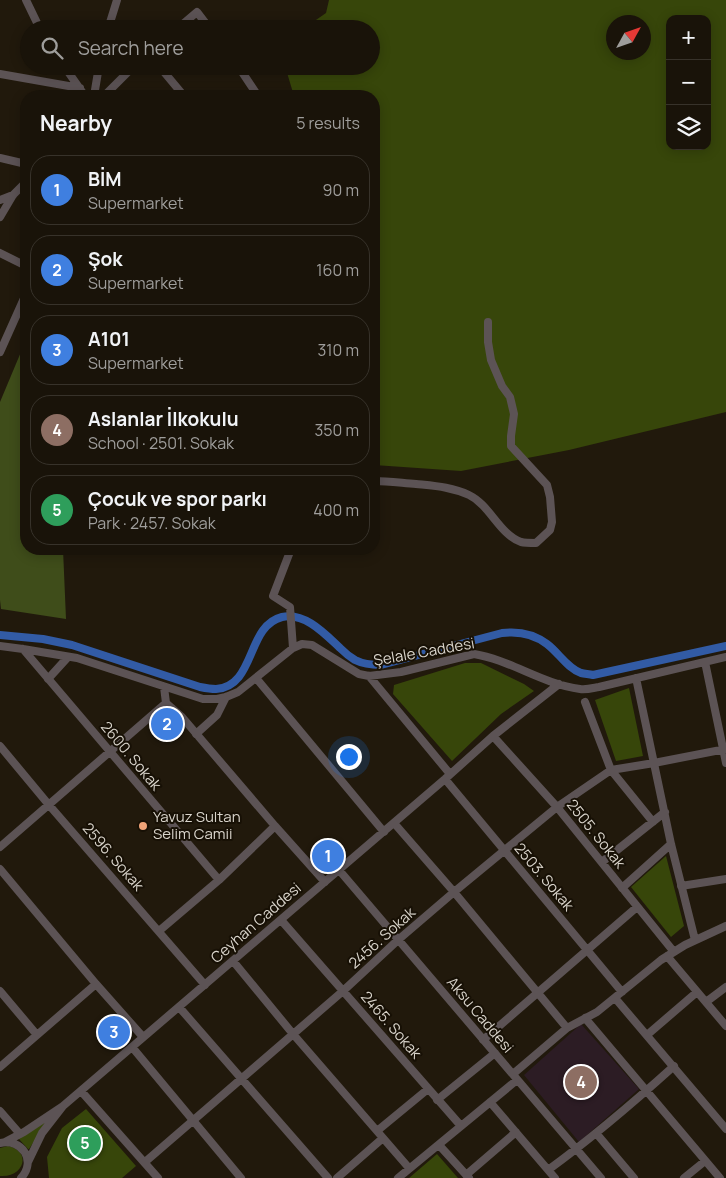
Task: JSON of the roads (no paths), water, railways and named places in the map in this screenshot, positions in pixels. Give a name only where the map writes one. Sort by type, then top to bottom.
[{"type":"street","points":[[26,0],[36,20]]},
{"type":"street","points":[[111,20],[117,0]]},
{"type":"street","points":[[188,20],[197,12],[203,20]]},
{"type":"street","points":[[0,74],[80,88]]},
{"type":"street","points":[[71,75],[80,88]]},
{"type":"street","points":[[95,90],[98,75]]},
{"type":"street","points":[[110,90],[125,75]]},
{"type":"street","points":[[166,75],[179,90]]},
{"type":"street","points":[[244,75],[254,90]]},
{"type":"street","points":[[0,158],[20,163]]},
{"type":"street","points":[[0,217],[13,195],[20,188]]},
{"type":"street","points":[[0,200],[13,195]]},
{"type":"street","points":[[0,253],[20,263]]},
{"type":"street","points":[[0,352],[20,307]]},
{"type":"street","points":[[380,481],[448,487],[470,496],[484,507],[511,536],[521,542],[536,543],[550,530],[552,522],[550,497],[546,485],[511,446],[514,414],[510,397],[502,386],[491,360],[488,342],[488,322]]},
{"type":"street","points":[[0,646],[68,657],[203,699],[217,700],[238,692],[292,648],[290,607],[273,596],[289,555]]},
{"type":"street","name":"Şelale Caddesi","points":[[292,648],[302,644],[312,645],[360,674],[369,676],[401,672],[474,654],[499,660],[543,680],[582,689],[599,687],[726,657]]},
{"type":"street","name":"2600. Sokak","points":[[23,649],[219,880]]},
{"type":"street","points":[[48,679],[68,657]]},
{"type":"street","points":[[705,662],[726,763]]},
{"type":"street","name":"2503. Sokak","points":[[369,676],[504,850],[622,992]]},
{"type":"street","points":[[256,678],[384,832]]},
{"type":"street","points":[[636,678],[671,844],[695,940]]},
{"type":"street","name":"Ceyhan Caddesi","points":[[3,1142],[20,1134],[63,1106],[448,777],[492,736],[559,684]]},
{"type":"street","points":[[164,687],[166,703],[182,717],[325,882]]},
{"type":"street","points":[[196,734],[217,714],[226,697]]},
{"type":"street","points":[[585,702],[611,770],[653,822]]},
{"type":"street","points":[[0,847],[166,703]]},
{"type":"street","name":"2505. Sokak","points":[[492,736],[557,807],[602,862],[637,907],[697,992],[726,1026]]},
{"type":"street","name":"2596. Sokak","points":[[0,746],[205,985]]},
{"type":"street","name":"2456. Sokak","points":[[145,1162],[344,992],[398,940],[557,807],[611,770],[724,749]]},
{"type":"street","points":[[602,862],[665,812]]},
{"type":"street","points":[[394,823],[567,1028]]},
{"type":"street","points":[[159,931],[219,880],[275,826]]},
{"type":"street","points":[[622,888],[671,844]]},
{"type":"street","points":[[0,869],[143,1038]]},
{"type":"street","name":"Aksu Caddesi","points":[[339,870],[601,1178]]},
{"type":"street","points":[[681,886],[726,879]]},
{"type":"street","points":[[483,1040],[637,907]]},
{"type":"street","name":"2465. Sokak","points":[[281,920],[461,1126]]},
{"type":"street","points":[[398,1178],[490,1102],[567,1028],[597,1012],[685,945],[726,926]]},
{"type":"street","points":[[233,961],[293,1034],[409,1168]]},
{"type":"street","points":[[0,1067],[96,984]]},
{"type":"street","points":[[706,1002],[726,988]]},
{"type":"street","points":[[0,991],[37,1035]]},
{"type":"street","points":[[647,1035],[697,992]]},
{"type":"street","points":[[615,998],[726,1129]]},
{"type":"street","points":[[179,1007],[325,1177]]},
{"type":"street","points":[[585,1018],[720,1178]]},
{"type":"street","points":[[132,1047],[241,1178]]},
{"type":"street","points":[[438,1100],[494,1053]]},
{"type":"street","points":[[548,1170],[596,1133],[674,1066]]},
{"type":"street","points":[[377,1131],[428,1089]]},
{"type":"street","points":[[80,1091],[158,1178]]},
{"type":"street","points":[[490,1102],[555,1178]]},
{"type":"street","name":"Ceyhan Caddesi","points":[[21,1178],[42,1133],[63,1106]]},
{"type":"street","points":[[0,1111],[20,1134]]},
{"type":"street","points":[[439,1145],[468,1176],[516,1132]]},
{"type":"street","points":[[596,1133],[634,1178]]},
{"type":"street","points":[[337,1178],[383,1138]]},
{"type":"street","points":[[3,1142],[12,1142],[23,1149],[31,1178]]},
{"type":"street","points":[[684,1178],[705,1161]]},
{"type":"waterway","points":[[0,635],[43,639],[72,645],[200,687],[216,689],[229,685],[238,678],[262,632],[270,623],[282,617],[290,616],[314,625],[353,659],[374,665],[381,665],[508,632],[526,634],[537,638],[576,671],[593,675],[726,646]]},
{"type":"place","name":"Şok","points":[[167,724]]},
{"type":"place","name":"Yavuz Sultan Selim Camii","points":[[143,826]]},
{"type":"place","name":"BİM","points":[[328,856]]},
{"type":"place","name":"A101","points":[[114,1032]]},
{"type":"place","name":"Aslanlar İlkokulu","points":[[581,1082]]},
{"type":"place","name":"Çocuk ve spor parkı","points":[[85,1143]]}]
